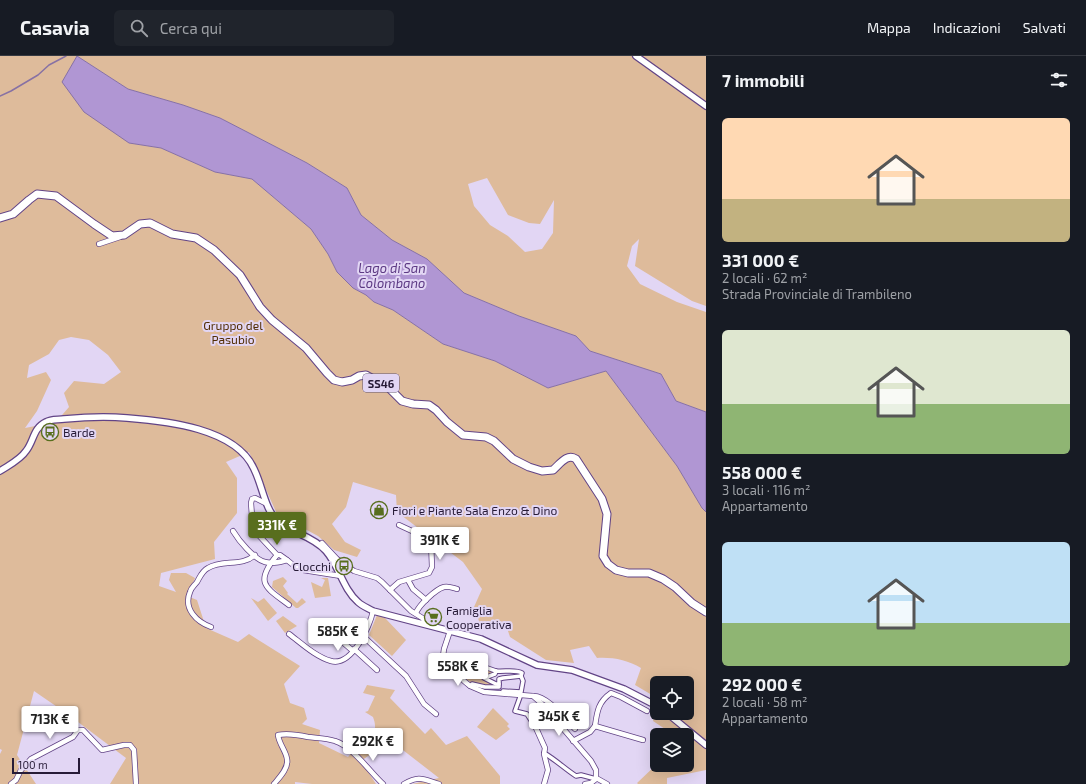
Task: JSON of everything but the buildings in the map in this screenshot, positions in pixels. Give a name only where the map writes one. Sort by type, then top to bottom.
[{"type":"main road","points":[[0,218],[13,214],[37,194],[56,196],[112,236],[124,236]]},
{"type":"main road","name":"SS46","points":[[124,236],[140,224],[150,223],[172,234],[196,238],[205,243],[240,275],[260,307],[272,320],[306,348],[327,374],[334,380],[342,382],[366,375],[388,387],[402,401],[413,404],[429,405],[463,435],[486,437],[494,441],[513,459],[529,467],[542,471],[553,470],[567,457],[574,457],[579,461],[602,499],[607,514],[603,556],[608,564],[616,570],[628,573],[649,573],[663,579],[675,587],[692,603],[706,612]]},
{"type":"street","points":[[636,56],[706,106]]},
{"type":"street","points":[[98,244],[124,236]]},
{"type":"street","points":[[0,471],[18,459],[27,450],[34,432],[48,421],[92,416],[155,420],[209,432],[237,448],[245,455],[255,469],[265,503],[279,524],[321,543],[337,559],[354,570],[377,578],[411,611],[424,619],[423,623]]},
{"type":"street","points":[[265,503],[255,498],[252,500],[253,529],[277,555],[280,555],[297,568],[341,576]]},
{"type":"street","points":[[390,590],[399,582],[429,573],[432,567],[431,542],[399,525]]},
{"type":"street","points":[[233,531],[237,539],[265,562],[287,560]]},
{"type":"street","points":[[309,538],[325,550],[337,567],[347,589],[354,598],[373,611],[481,639],[537,665],[572,670],[624,689],[650,702]]},
{"type":"street","points":[[211,627],[201,623],[192,614],[188,602],[189,594],[192,588],[204,570],[209,567],[244,561],[251,559],[255,555]]},
{"type":"street","points":[[277,555],[271,562],[264,575],[265,583],[268,589],[289,605]]},
{"type":"street","points":[[408,580],[413,589],[426,600]]},
{"type":"street","points":[[416,613],[417,609],[439,589],[443,587],[457,589]]},
{"type":"street","points":[[289,634],[323,658],[332,662],[342,660],[364,637],[373,611]]},
{"type":"street","points":[[337,636],[346,627]]},
{"type":"street","points":[[450,631],[444,649],[444,656],[446,662],[464,682],[484,692],[538,696],[546,700],[575,729]]},
{"type":"street","points":[[331,632],[377,670]]},
{"type":"street","points":[[364,637],[406,676],[424,704],[436,714]]},
{"type":"street","points":[[473,663],[496,671],[520,671],[522,673],[521,676],[523,681],[521,692],[503,691]]},
{"type":"street","points":[[496,671],[495,674],[484,678],[485,680],[499,684]]},
{"type":"street","points":[[470,686],[472,684],[485,688],[500,687],[499,679],[521,676]]},
{"type":"street","points":[[573,741],[590,732],[595,726],[597,708],[611,693],[647,711]]},
{"type":"street","points":[[533,696],[591,761],[596,770],[597,779],[603,784]]},
{"type":"street","points":[[520,697],[515,711],[527,714],[536,728],[545,748],[544,753],[548,770],[544,784]]},
{"type":"street","points":[[536,728],[552,716]]},
{"type":"street","points":[[676,720],[706,745]]},
{"type":"street","points":[[595,726],[643,740]]},
{"type":"street","points":[[11,784],[16,780],[21,770],[31,759],[74,737],[78,730],[83,730],[102,750],[130,745],[134,750],[136,784]]},
{"type":"street","points":[[274,784],[282,775],[287,764],[287,760],[278,739],[278,735],[282,734],[336,741],[345,746],[383,784]]},
{"type":"street","points":[[544,753],[556,759],[563,768],[576,776],[581,774],[607,784]]},
{"type":"street","points":[[404,784],[415,778],[439,784]]},
{"type":"street","points":[[585,784],[591,783],[597,779]]},
{"type":"green space","name":"Gruppo del Pasubio","points":[[0,56],[77,56],[129,143],[161,148],[215,172],[252,179],[311,229],[328,254],[337,272],[353,288],[366,295],[374,302],[393,310],[443,344],[495,361],[548,388],[606,371],[677,466],[702,508],[706,512],[706,770],[667,778],[667,784],[637,783],[650,771],[650,772],[694,772],[694,728],[664,728],[653,721],[694,720],[694,676],[650,676],[650,694],[635,685],[641,668],[620,660],[597,658],[589,646],[570,650],[574,663],[546,660],[510,637],[505,622],[481,627],[474,607],[482,589],[463,562],[397,512],[396,495],[353,482],[346,507],[332,524],[345,542],[361,550],[357,557],[334,550],[318,536],[277,514],[249,452],[226,462],[237,478],[237,513],[214,542],[215,559],[161,573],[159,586],[176,592],[169,580],[171,573],[186,573],[195,578],[187,596],[197,600],[206,628],[238,642],[249,634],[300,666],[284,684],[290,703],[304,708],[307,719],[302,724],[320,730],[319,743],[348,757],[375,731],[373,717],[365,712],[368,711],[375,696],[363,693],[367,685],[395,690],[390,698],[425,734],[431,728],[446,745],[467,736],[500,776],[500,784],[412,784],[439,778],[399,747],[378,749],[361,761],[376,784],[312,784],[295,782],[295,784],[110,784],[126,758],[34,691],[17,755],[36,784],[0,784],[0,754],[2,750],[0,749]],"holes":[[[71,337],[89,340],[108,355],[121,372],[104,384],[74,381],[64,393],[69,407],[56,422],[25,428],[37,411],[51,380],[46,372],[27,378],[29,365],[49,354],[59,340]]]},
{"type":"green space","points":[[77,56],[706,56],[706,306],[692,301],[635,266],[639,239],[632,246],[627,266],[640,284],[677,302],[706,312],[706,412],[676,401],[661,374],[590,351],[576,336],[519,316],[464,293],[427,259],[392,240],[361,215],[347,188],[307,163],[220,118],[183,105],[128,89]],"holes":[[[487,178],[508,215],[529,223],[540,224],[554,200],[553,233],[542,249],[525,252],[508,236],[490,225],[474,206],[468,184]]]},
{"type":"green space","points":[[283,577],[287,581],[283,586],[288,593],[287,594],[297,603],[302,598],[306,602],[298,608],[296,608],[272,587],[273,581]]},
{"type":"green space","points":[[321,578],[328,578],[331,596],[315,598],[311,582],[322,587],[325,580]]},
{"type":"green space","points":[[251,598],[258,602],[264,598],[277,613],[268,621]]},
{"type":"green space","points":[[377,615],[385,618],[406,640],[392,656],[369,635]]},
{"type":"green space","points":[[283,616],[297,626],[285,633],[276,621]]},
{"type":"green space","points":[[473,665],[494,672],[483,676],[482,679],[497,686],[476,684],[467,680],[458,672],[466,668],[471,669]]},
{"type":"green space","points":[[493,708],[509,724],[507,726],[510,729],[496,740],[477,727]]},
{"type":"green space","points":[[356,730],[363,736],[352,746],[347,740]]},
{"type":"water","name":"Lago di San Colombano","points":[[77,56],[128,89],[183,105],[220,118],[307,163],[347,188],[361,215],[392,240],[427,259],[464,293],[519,316],[576,336],[590,351],[661,374],[676,401],[706,412],[706,512],[702,508],[677,466],[606,371],[548,388],[495,361],[443,344],[393,310],[374,302],[366,295],[353,288],[337,272],[328,254],[311,229],[252,179],[215,172],[161,148],[129,143],[84,112],[62,82]]},
{"type":"waterway","points":[[0,96],[38,75],[49,65],[66,56]]},
{"type":"place","name":"Barde","points":[[50,432]]},
{"type":"place","name":"Fiori e Piante Sala Enzo & Dino","points":[[379,510]]},
{"type":"place","name":"Clocchi","points":[[344,566]]},
{"type":"place","name":"Famiglia Cooperativa","points":[[433,617]]}]
